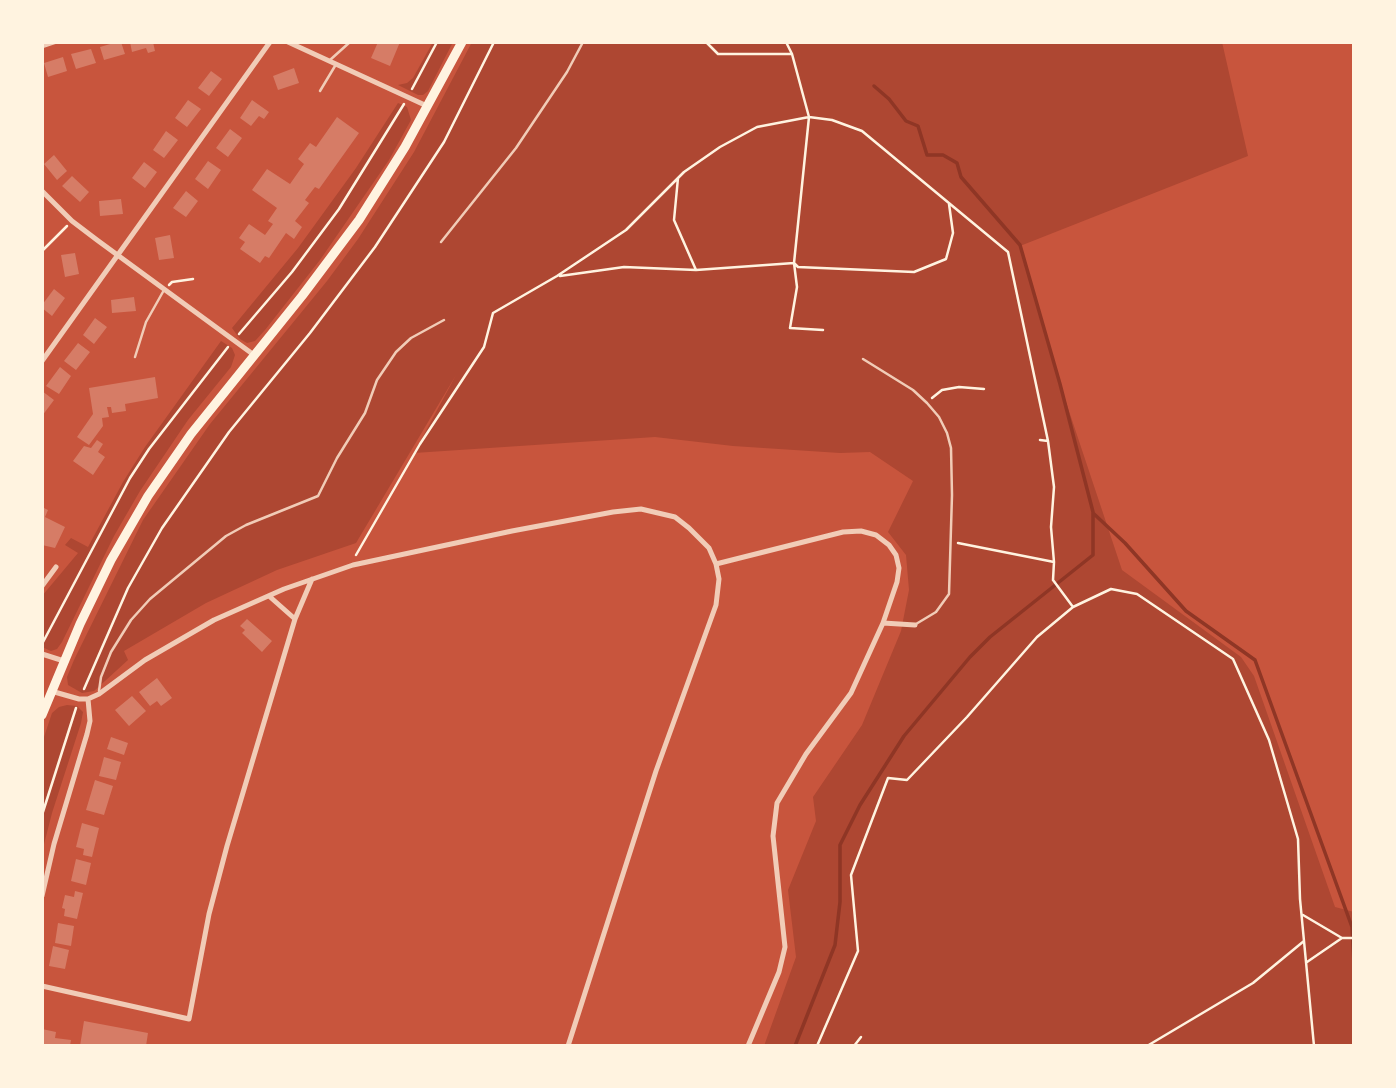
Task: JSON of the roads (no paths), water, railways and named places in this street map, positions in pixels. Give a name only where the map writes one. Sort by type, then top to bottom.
[{"type":"main road","points":[[42,715],[111,559],[148,496],[191,434],[359,220],[405,148],[462,42]]},
{"type":"street","points":[[42,46],[54,42]]},
{"type":"street","points":[[42,361],[270,42]]},
{"type":"street","points":[[288,42],[427,106]]},
{"type":"street","points":[[42,191],[72,221],[254,355]]},
{"type":"street","points":[[51,691],[88,699],[214,620],[353,565],[512,531],[641,509],[675,517],[709,548],[719,579],[716,605],[656,771],[568,1046]]},
{"type":"street","points":[[716,564],[843,532],[861,531],[876,535],[889,545],[896,555],[899,568],[883,623],[851,694],[806,754],[777,803],[773,836],[785,947],[779,972],[748,1046]]},
{"type":"street","points":[[42,586],[56,567]]},
{"type":"street","points":[[42,986],[189,1018],[209,914],[295,619],[312,579]]},
{"type":"street","points":[[269,596],[295,619]]},
{"type":"street","points":[[883,623],[915,625]]},
{"type":"street","points":[[42,654],[64,661]]},
{"type":"street","points":[[42,896],[57,830],[87,734],[90,721],[88,699]]},
{"type":"lane","points":[[320,90],[333,62],[350,42]]},
{"type":"lane","points":[[441,242],[516,148],[567,72],[583,42]]},
{"type":"lane","points":[[135,357],[146,322],[164,289]]},
{"type":"lane","points":[[99,694],[101,677],[111,652],[139,610],[226,536],[246,525],[318,496],[337,458],[365,413],[377,380],[396,352],[411,338],[444,320]]},
{"type":"lane","points":[[863,359],[913,390],[927,403],[939,417],[951,448],[949,594],[936,612],[915,625]]},
{"type":"waterway","points":[[795,1046],[835,945],[840,902],[840,845],[860,805],[904,736],[970,657],[990,637],[1093,555],[1093,512],[1020,245],[961,177],[957,163],[943,155],[927,155],[918,126],[906,121],[889,99],[874,86]]},
{"type":"waterway","points":[[1093,513],[1125,543],[1186,611],[1255,660],[1352,927],[1354,963]]}]
